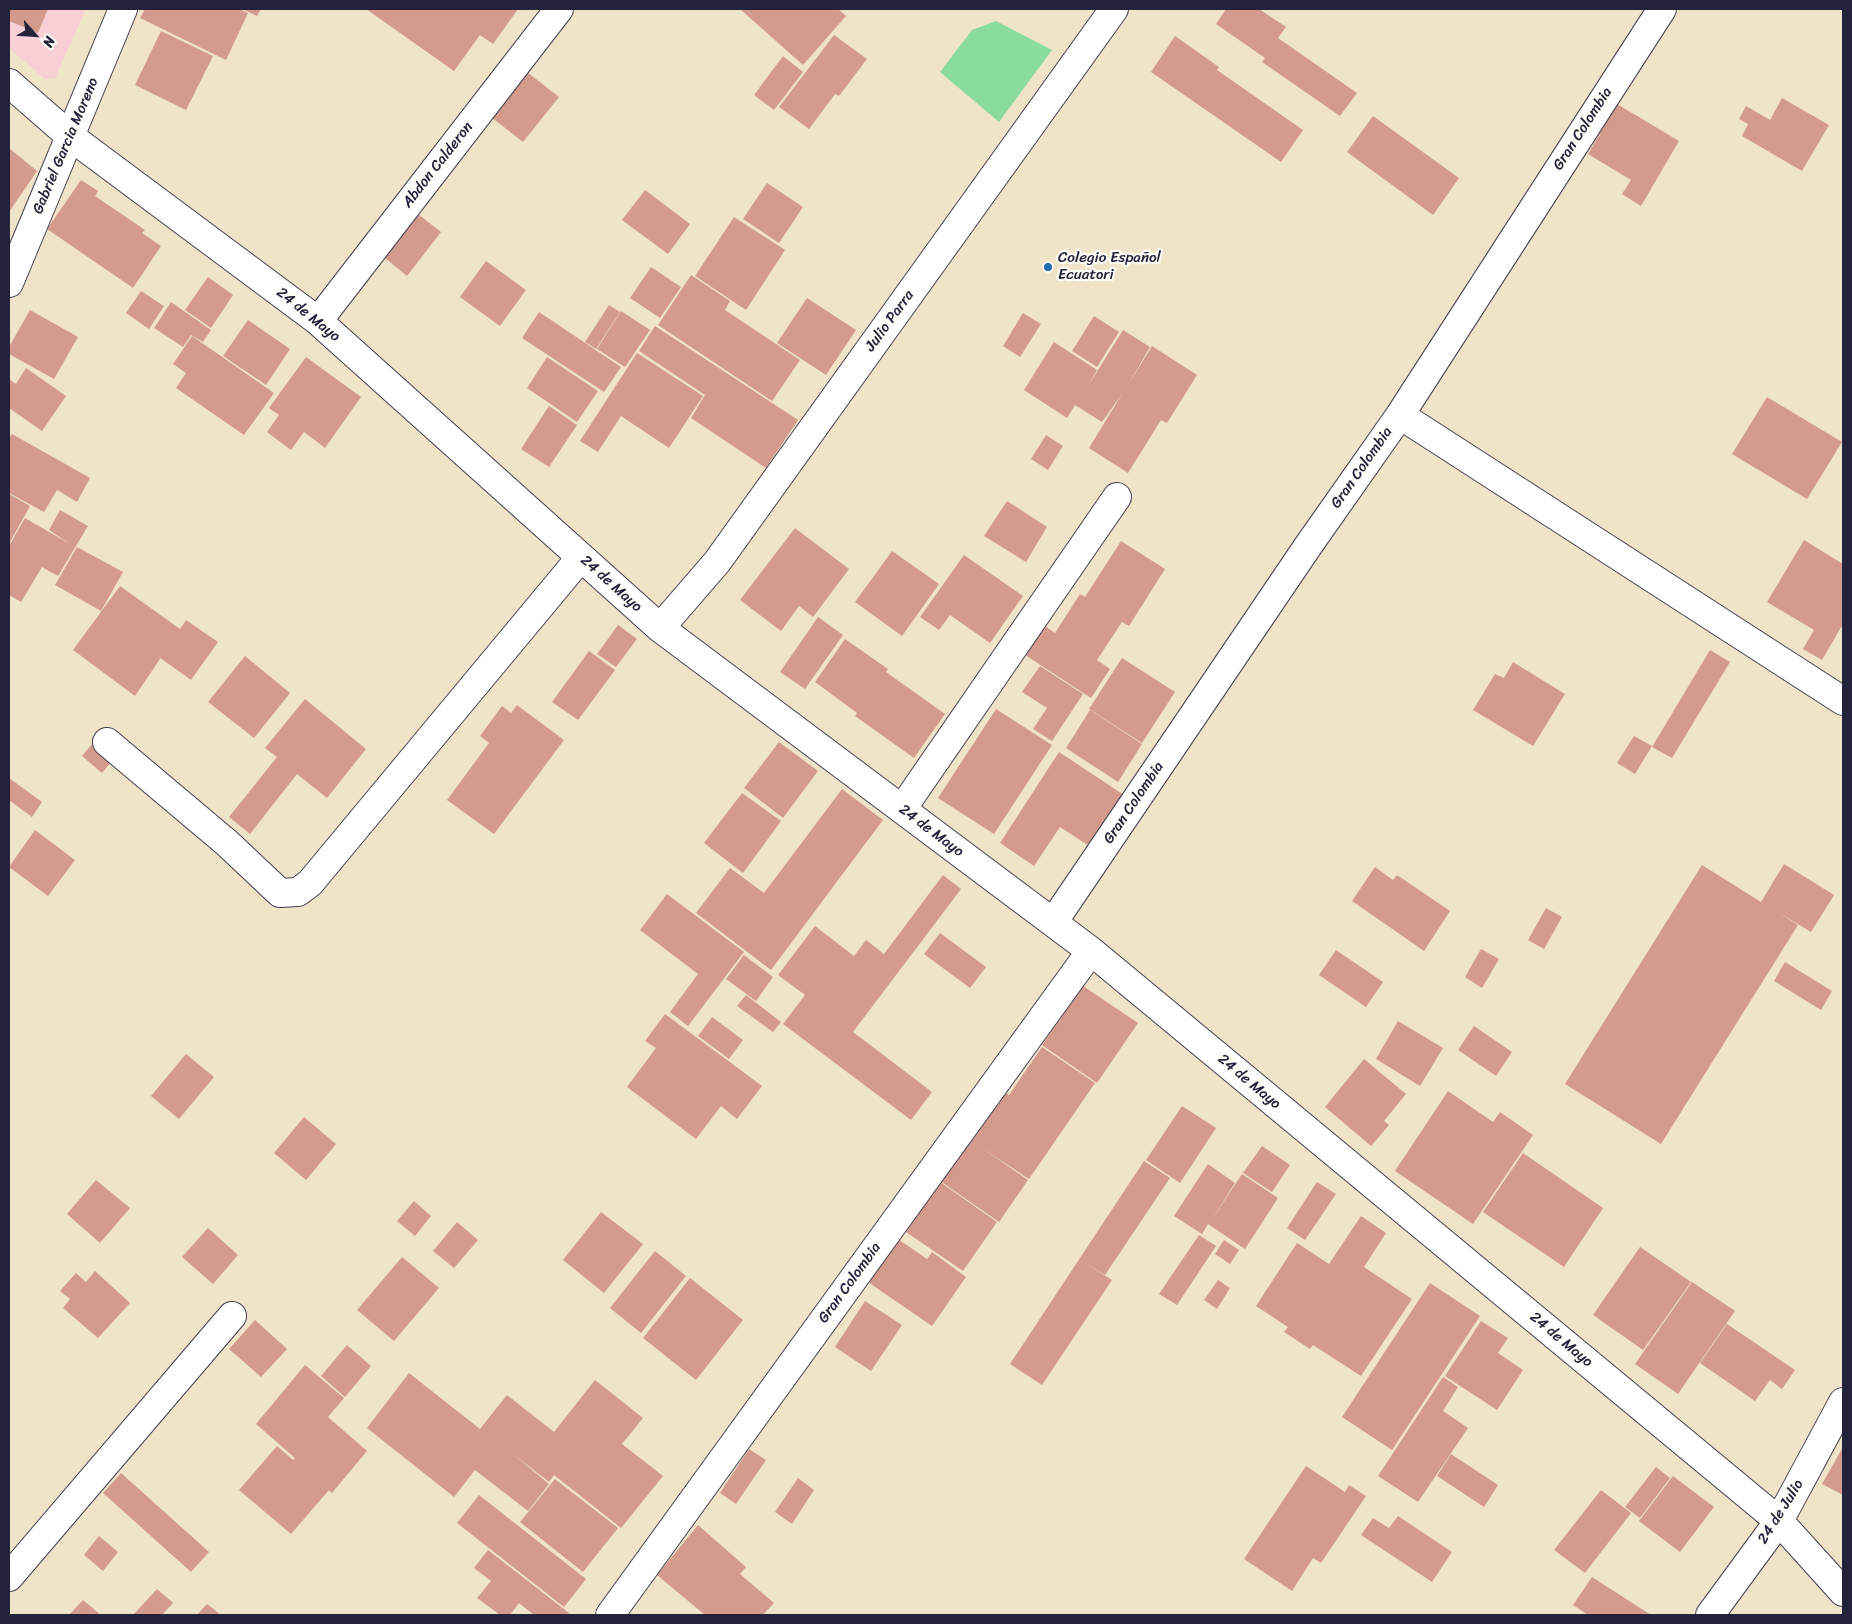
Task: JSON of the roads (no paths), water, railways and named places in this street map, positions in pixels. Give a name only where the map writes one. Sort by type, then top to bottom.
[{"type":"street","name":"Gabriel Garcia Moreno","points":[[9,283],[123,9]]},
{"type":"street","name":"Abdon Calderon","points":[[318,320],[559,9]]},
{"type":"street","name":"Julio Parra","points":[[660,628],[717,562],[1114,9]]},
{"type":"street","name":"Gran Colombia","points":[[1054,921],[1308,546],[1400,415],[1662,9]]},
{"type":"street","name":"24 de Mayo","points":[[9,83],[71,137],[318,320],[660,628],[1054,921],[1091,951],[1779,1521],[1843,1592]]},
{"type":"street","points":[[1400,415],[1843,701]]},
{"type":"street","points":[[902,809],[1117,497]]},
{"type":"street","points":[[107,742],[227,842],[280,893],[298,892],[310,883],[581,557]]},
{"type":"street","name":"Gran Colombia","points":[[610,1615],[1091,951]]},
{"type":"street","points":[[9,1577],[232,1316]]},
{"type":"street","name":"24 de Julio","points":[[1710,1615],[1779,1521],[1843,1402]]},
{"type":"place","name":"Colegio Español Ecuatori","points":[[1048,267]]}]
